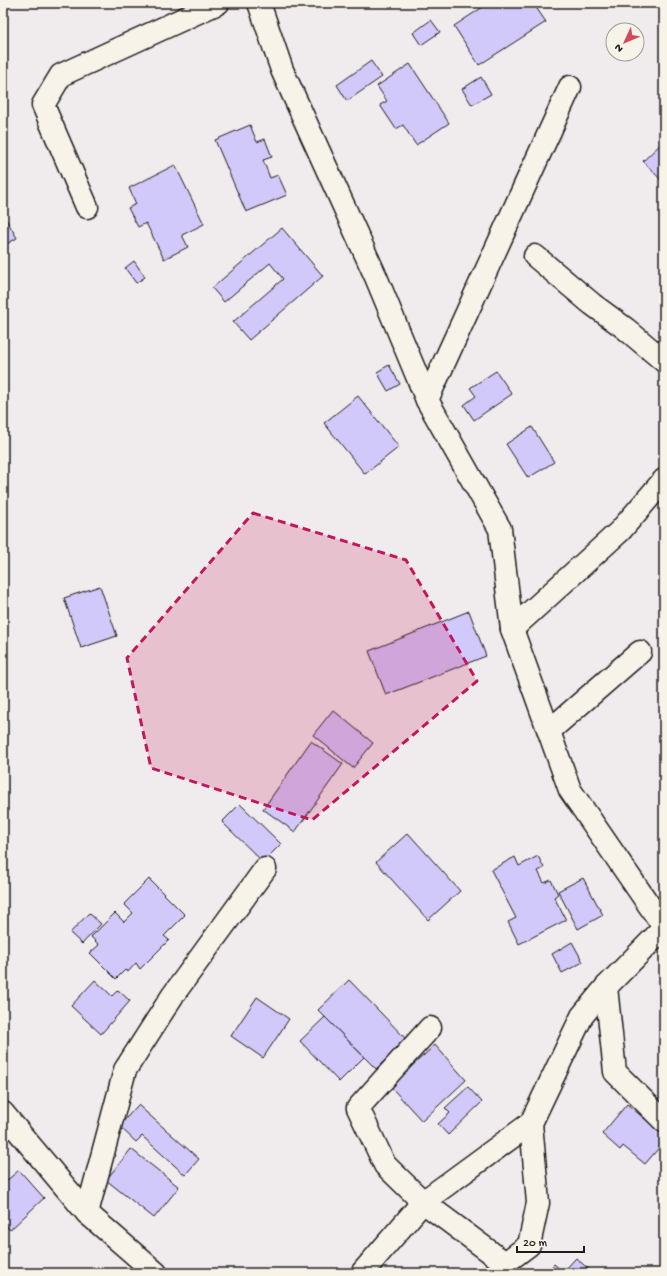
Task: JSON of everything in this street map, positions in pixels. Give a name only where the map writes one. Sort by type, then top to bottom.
[{"type":"street","points":[[87,207],[43,105],[61,74],[218,3]]},
{"type":"street","points":[[259,3],[282,70],[376,277],[427,400],[500,529],[512,629],[570,790],[664,928],[606,987],[582,1016],[531,1123],[423,1202],[362,1273]]},
{"type":"street","points":[[427,400],[570,87]]},
{"type":"street","points":[[535,256],[592,304],[626,329],[664,361]]},
{"type":"street","points":[[512,629],[620,531],[664,480]]},
{"type":"street","points":[[549,731],[640,652]]},
{"type":"street","points":[[87,1213],[125,1070],[173,995],[265,869]]},
{"type":"street","points":[[606,987],[615,1072],[664,1122]]},
{"type":"street","points":[[430,1028],[358,1108],[385,1165],[423,1202],[505,1263],[529,1245],[538,1203],[531,1123]]},
{"type":"street","points":[[3,1113],[87,1213],[156,1273]]},
{"type":"highlighted area","points":[[253,513],[406,560],[477,681],[312,820],[151,768],[127,658]]},
{"type":"building","points":[[489,3],[533,3],[546,22],[479,65],[454,26]]},
{"type":"building","points":[[431,20],[440,32],[421,45],[413,33]]},
{"type":"building","points":[[371,61],[382,77],[347,101],[337,85]]},
{"type":"building","points":[[410,64],[449,123],[416,145],[403,125],[396,129],[380,105],[387,101],[377,86]]},
{"type":"building","points":[[481,77],[491,94],[472,105],[462,89]]},
{"type":"building","points":[[250,125],[257,142],[265,139],[272,157],[263,160],[270,178],[278,175],[287,195],[246,212],[215,140]]},
{"type":"building","points":[[664,141],[664,183],[643,161]]},
{"type":"building","points":[[175,165],[204,224],[182,235],[188,247],[164,259],[146,223],[138,227],[128,208],[136,204],[129,188]]},
{"type":"building","points":[[3,214],[17,238],[3,246]]},
{"type":"building","points":[[282,228],[323,276],[249,340],[233,322],[283,279],[270,263],[224,302],[212,288]]},
{"type":"building","points":[[134,261],[145,277],[136,283],[125,268]]},
{"type":"building","points":[[389,365],[400,384],[388,391],[377,372]]},
{"type":"building","points":[[496,371],[512,394],[474,420],[464,405],[476,396],[470,388]]},
{"type":"building","points":[[358,396],[399,447],[365,474],[324,423]]},
{"type":"building","points":[[532,427],[554,462],[528,478],[506,444]]},
{"type":"building","points":[[100,586],[117,636],[81,648],[64,598]]},
{"type":"building","points":[[469,611],[486,656],[386,695],[369,651]]},
{"type":"building","points":[[333,710],[373,743],[353,768],[313,735]]},
{"type":"building","points":[[311,741],[343,764],[295,832],[263,809]]},
{"type":"building","points":[[240,804],[281,844],[263,862],[222,822]]},
{"type":"building","points":[[408,833],[460,891],[428,920],[376,862]]},
{"type":"building","points":[[538,856],[544,868],[538,871],[544,883],[551,880],[558,894],[554,897],[566,920],[519,944],[508,922],[516,918],[491,870],[515,857],[519,866]]},
{"type":"building","points":[[583,878],[603,915],[578,929],[558,891]]},
{"type":"building","points":[[149,879],[185,915],[164,936],[169,940],[140,969],[136,963],[128,972],[125,970],[116,979],[90,953],[99,945],[91,937],[115,913],[124,922],[133,913],[124,904]]},
{"type":"building","points":[[89,913],[101,924],[82,944],[70,933]]},
{"type":"building","points":[[572,942],[583,962],[562,973],[552,954]]},
{"type":"building","points":[[95,980],[112,996],[118,990],[130,1001],[101,1034],[71,1006]]},
{"type":"building","points":[[349,980],[406,1039],[376,1069],[318,1010]]},
{"type":"building","points":[[257,997],[289,1019],[263,1058],[231,1036]]},
{"type":"building","points":[[325,1017],[364,1057],[339,1082],[300,1041]]},
{"type":"building","points":[[435,1045],[466,1080],[422,1121],[390,1086]]},
{"type":"building","points":[[468,1087],[482,1102],[448,1135],[438,1124],[450,1113],[445,1108]]},
{"type":"building","points":[[627,1104],[664,1135],[664,1142],[645,1164],[623,1146],[620,1150],[602,1134]]},
{"type":"building","points":[[138,1105],[199,1159],[185,1175],[142,1136],[136,1142],[119,1126]]},
{"type":"building","points":[[131,1149],[179,1187],[154,1218],[106,1180]]},
{"type":"building","points":[[19,1170],[44,1198],[10,1230],[3,1222],[3,1184]]},
{"type":"building","points":[[576,1258],[593,1273],[546,1273],[554,1264],[563,1272]]}]
